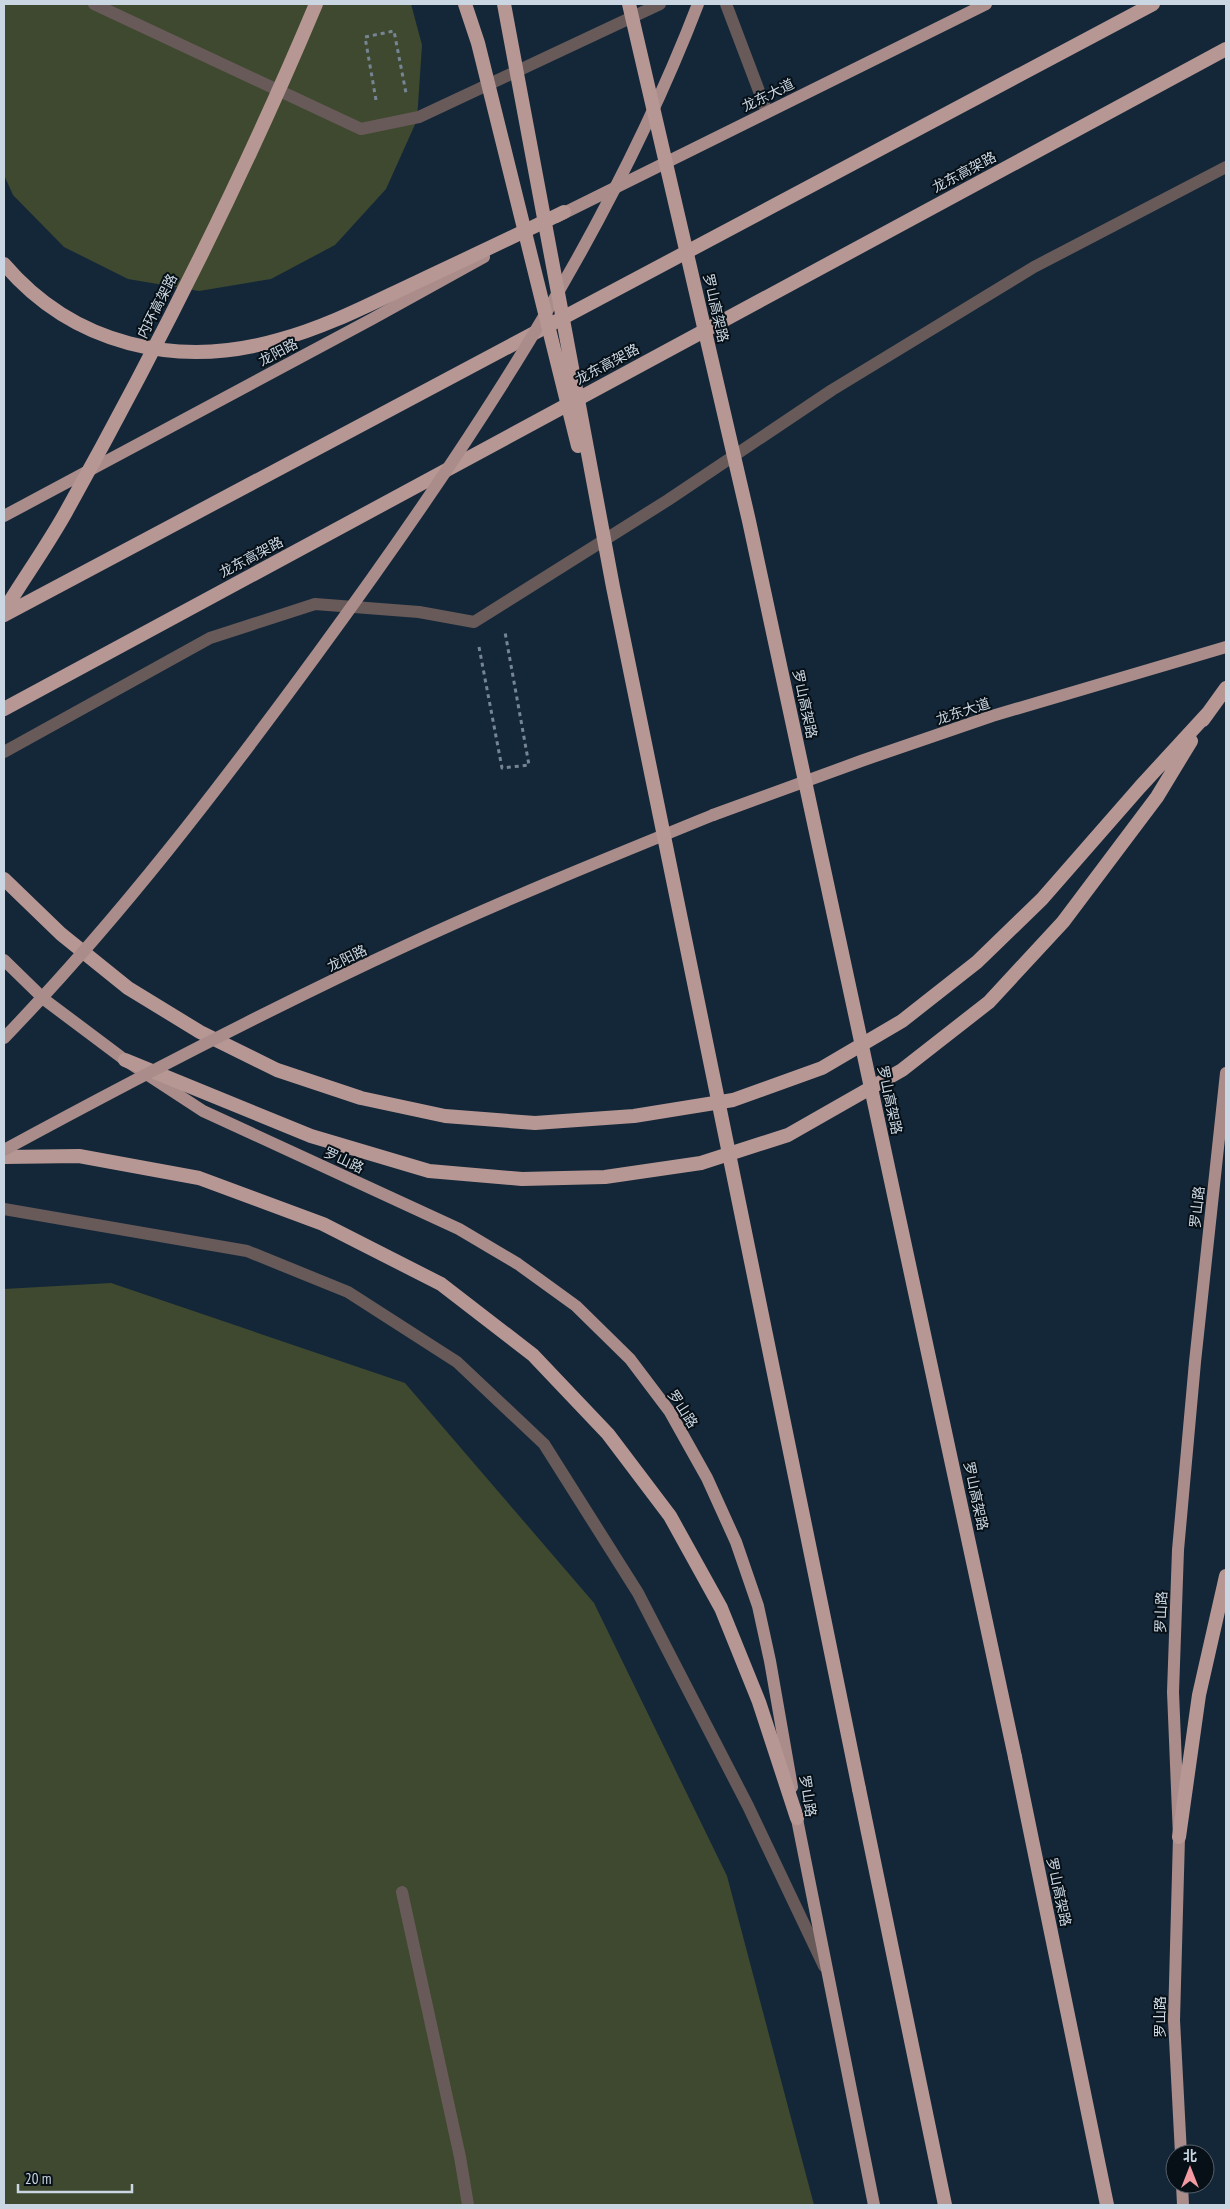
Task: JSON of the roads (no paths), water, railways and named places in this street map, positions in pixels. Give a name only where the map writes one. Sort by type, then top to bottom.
[{"type":"highway","name":"内环高架路","points":[[4,613],[65,513],[173,313],[236,186],[316,4]]},
{"type":"highway","points":[[465,4],[478,43],[613,587]]},
{"type":"highway","points":[[504,4],[613,587],[945,2205]]},
{"type":"highway","name":"罗山高架路","points":[[629,4],[751,530],[1015,1757],[1107,2205]]},
{"type":"highway","points":[[4,613],[1153,4]]},
{"type":"highway","name":"龙东高架路","points":[[4,708],[1226,49]]},
{"type":"highway","points":[[4,264],[20,282],[58,313],[101,336],[166,351],[222,352],[278,340],[334,321],[564,212]]},
{"type":"highway","points":[[125,1060],[311,1136],[429,1171],[522,1180],[605,1177],[701,1163],[788,1135],[902,1070],[988,1002],[1063,922],[1157,797],[1208,713],[1226,688]]},
{"type":"highway","points":[[4,879],[61,934],[128,988],[200,1032],[277,1070],[361,1098],[445,1116],[535,1123],[634,1116],[733,1100],[822,1068],[902,1021],[977,962],[1042,899],[1208,713]]},
{"type":"highway","points":[[4,1157],[79,1156],[199,1178],[323,1224],[441,1284],[533,1355],[608,1434],[670,1516],[721,1608],[759,1702],[797,1818]]},
{"type":"highway","points":[[1179,1837],[1199,1695],[1226,1576]]},
{"type":"main road","points":[[4,1038],[46,995],[155,867],[254,740],[383,563],[490,402],[583,251],[635,149],[682,45],[698,4]]},
{"type":"main road","name":"龙东大道","points":[[564,212],[986,4]]},
{"type":"main road","name":"龙阳路","points":[[4,516],[372,319],[564,212]]},
{"type":"main road","name":"龙东大道","points":[[713,815],[992,716],[1226,647]]},
{"type":"main road","name":"龙阳路","points":[[4,1150],[116,1089],[405,946],[568,874],[713,815]]},
{"type":"main road","name":"罗山路","points":[[4,960],[45,1000],[125,1060],[204,1111],[459,1229],[518,1264],[576,1306],[630,1359],[670,1412],[707,1478],[736,1542],[758,1606],[768,1652],[797,1818],[874,2205]]},
{"type":"main road","name":"罗山路","points":[[1180,2144],[1174,2020],[1179,1837],[1173,1692],[1178,1550],[1195,1362],[1226,1073]]},
{"type":"lane","points":[[94,4],[361,129],[419,117],[660,4]]},
{"type":"lane","points":[[726,4],[767,112]]},
{"type":"lane","points":[[4,752],[210,638],[315,604],[419,612],[474,622],[668,500],[832,390],[1034,267],[1226,167]]},
{"type":"lane","points":[[4,1209],[247,1251],[348,1292],[457,1362],[544,1444],[638,1593],[748,1806],[827,1972]]},
{"type":"lane","points":[[402,1892],[460,2156],[468,2205]]}]
